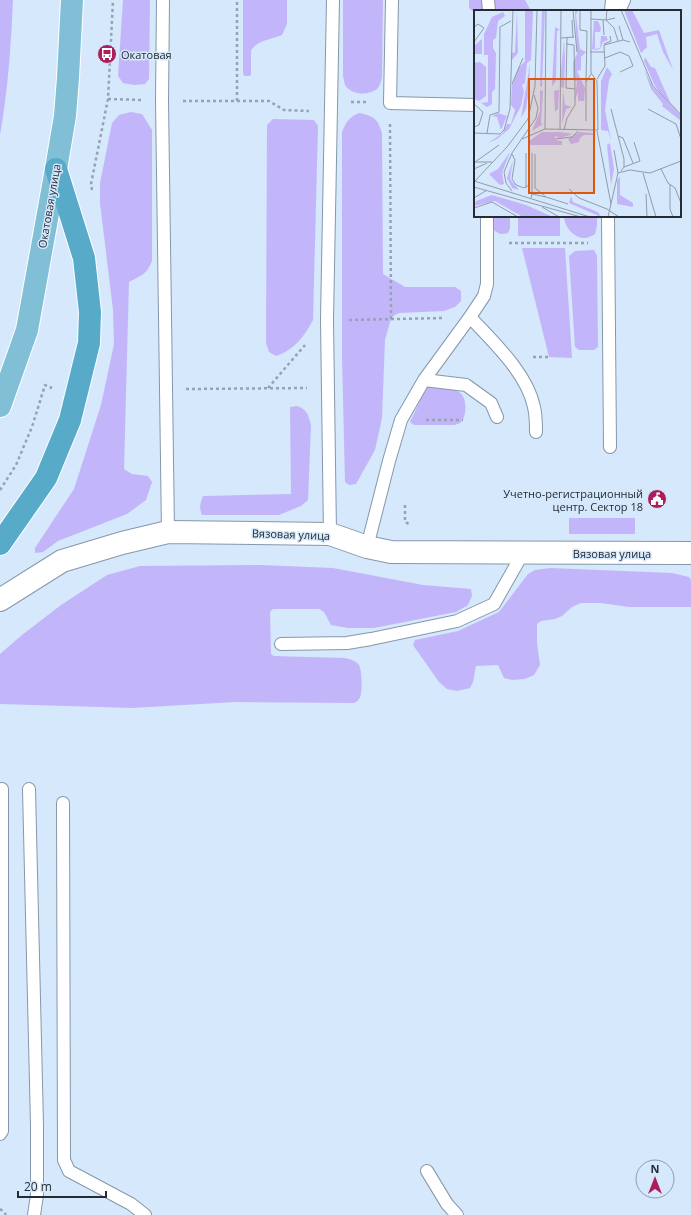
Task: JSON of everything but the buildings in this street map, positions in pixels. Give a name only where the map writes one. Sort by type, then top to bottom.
[{"type":"highway","points":[[0,544],[46,478],[70,420],[89,343],[90,312],[84,258],[56,169]]},
{"type":"main road","name":"Окатовая улица","points":[[0,406],[27,330],[56,169],[65,116],[72,0]]},
{"type":"street","name":"Вязовая улица","points":[[0,600],[62,561],[122,543],[168,532],[330,534],[367,547],[391,552],[691,553]]},
{"type":"lane","points":[[163,0],[162,101],[168,532]]},
{"type":"lane","points":[[330,534],[327,320],[334,0]]},
{"type":"lane","points":[[392,0],[390,103],[474,105]]},
{"type":"lane","points":[[488,0],[489,10]]},
{"type":"lane","points":[[611,10],[612,0]]},
{"type":"lane","points":[[619,10],[624,0]]},
{"type":"lane","points":[[367,547],[390,455],[402,420],[424,380],[484,296],[487,284],[487,217]]},
{"type":"lane","points":[[608,217],[610,447]]},
{"type":"lane","points":[[470,317],[506,356],[518,372],[530,393],[534,407],[536,432]]},
{"type":"lane","points":[[424,380],[466,386],[491,403],[497,417]]},
{"type":"lane","points":[[280,644],[347,643],[457,621],[494,604],[524,553]]},
{"type":"lane","points":[[0,1134],[2,1131],[2,790]]},
{"type":"lane","points":[[29,790],[37,1125],[37,1195],[34,1215]]},
{"type":"lane","points":[[63,803],[64,1160],[69,1171],[131,1204],[145,1215]]},
{"type":"lane","points":[[427,1171],[447,1204],[457,1215]]},
{"type":"path","points":[[237,0],[237,101]]},
{"type":"path","points":[[108,99],[162,101],[269,101],[284,110],[315,111],[331,102],[390,103],[391,319]]},
{"type":"path","points":[[516,242],[563,243]]},
{"type":"path","points":[[268,388],[327,320],[470,317]]},
{"type":"path","points":[[0,490],[18,458],[32,427],[45,386]]},
{"type":"path","points":[[167,389],[328,388]]},
{"type":"path","points":[[402,420],[463,420]]},
{"type":"path","points":[[0,1209],[6,1215]]},
{"type":"shaded area","points":[[0,0],[13,0],[9,68],[0,135]]},
{"type":"shaded area","points":[[123,0],[150,0],[149,79],[145,84],[134,85],[123,83],[118,76]]},
{"type":"shaded area","points":[[243,0],[287,0],[287,24],[282,35],[264,41],[253,48],[251,51],[251,75],[249,76],[244,76],[243,72]]},
{"type":"shaded area","points":[[343,0],[383,0],[382,77],[378,88],[369,93],[355,93],[345,85],[343,76]]},
{"type":"shaded area","points":[[469,0],[525,0],[530,10],[474,10],[474,12],[469,8]]},
{"type":"shaded area","points":[[131,112],[142,114],[152,130],[152,261],[146,272],[129,282],[124,469],[132,474],[148,476],[152,482],[146,500],[127,514],[58,541],[43,552],[35,553],[35,548],[74,489],[101,405],[114,344],[113,310],[100,203],[100,183],[112,123],[119,115]]},
{"type":"shaded area","points":[[359,113],[368,115],[375,119],[379,124],[382,133],[383,274],[405,287],[455,287],[461,291],[461,301],[455,307],[444,311],[399,313],[393,316],[385,340],[382,418],[375,450],[356,484],[349,485],[345,482],[342,356],[342,132],[348,120]]},
{"type":"shaded area","points":[[273,119],[314,120],[318,126],[313,320],[298,342],[288,350],[276,356],[269,352],[266,343],[267,125]]},
{"type":"shaded area","points":[[494,217],[510,217],[510,228],[508,233],[500,234],[493,229]]},
{"type":"shaded area","points":[[518,217],[560,217],[560,236],[518,236]]},
{"type":"shaded area","points":[[564,217],[597,217],[595,234],[585,238],[576,236],[567,227]]},
{"type":"shaded area","points":[[522,248],[565,248],[572,358],[549,357]]},
{"type":"shaded area","points":[[594,250],[597,256],[598,347],[594,350],[579,350],[575,347],[569,256],[575,251]]},
{"type":"shaded area","points":[[432,385],[453,390],[462,394],[465,402],[465,414],[460,423],[454,425],[412,424],[410,421],[427,386]]},
{"type":"shaded area","points":[[297,406],[305,411],[311,425],[308,500],[301,506],[279,515],[202,515],[200,506],[203,496],[291,494],[290,407]]},
{"type":"shaded area","points":[[569,518],[635,518],[635,534],[569,534]]},
{"type":"shaded area","points":[[261,565],[333,568],[423,585],[471,589],[472,596],[468,605],[456,612],[374,628],[348,628],[331,625],[324,612],[319,609],[273,609],[270,612],[271,654],[274,656],[345,658],[355,661],[360,668],[362,682],[360,697],[354,703],[235,702],[132,708],[0,704],[0,654],[61,605],[107,575],[140,566]]},
{"type":"shaded area","points":[[550,568],[672,573],[689,577],[691,580],[691,607],[629,607],[601,603],[581,603],[572,607],[562,616],[555,619],[541,621],[537,624],[537,643],[540,665],[534,675],[525,679],[512,680],[504,678],[498,665],[476,666],[473,682],[470,688],[457,691],[447,689],[439,682],[413,645],[415,640],[458,631],[499,612],[528,574],[535,570]]},
{"type":"place","name":"Окатовая","points":[[107,54]]},
{"type":"place","name":"Учетно-регистрационный центр. Сектор 18","points":[[657,499]]}]
